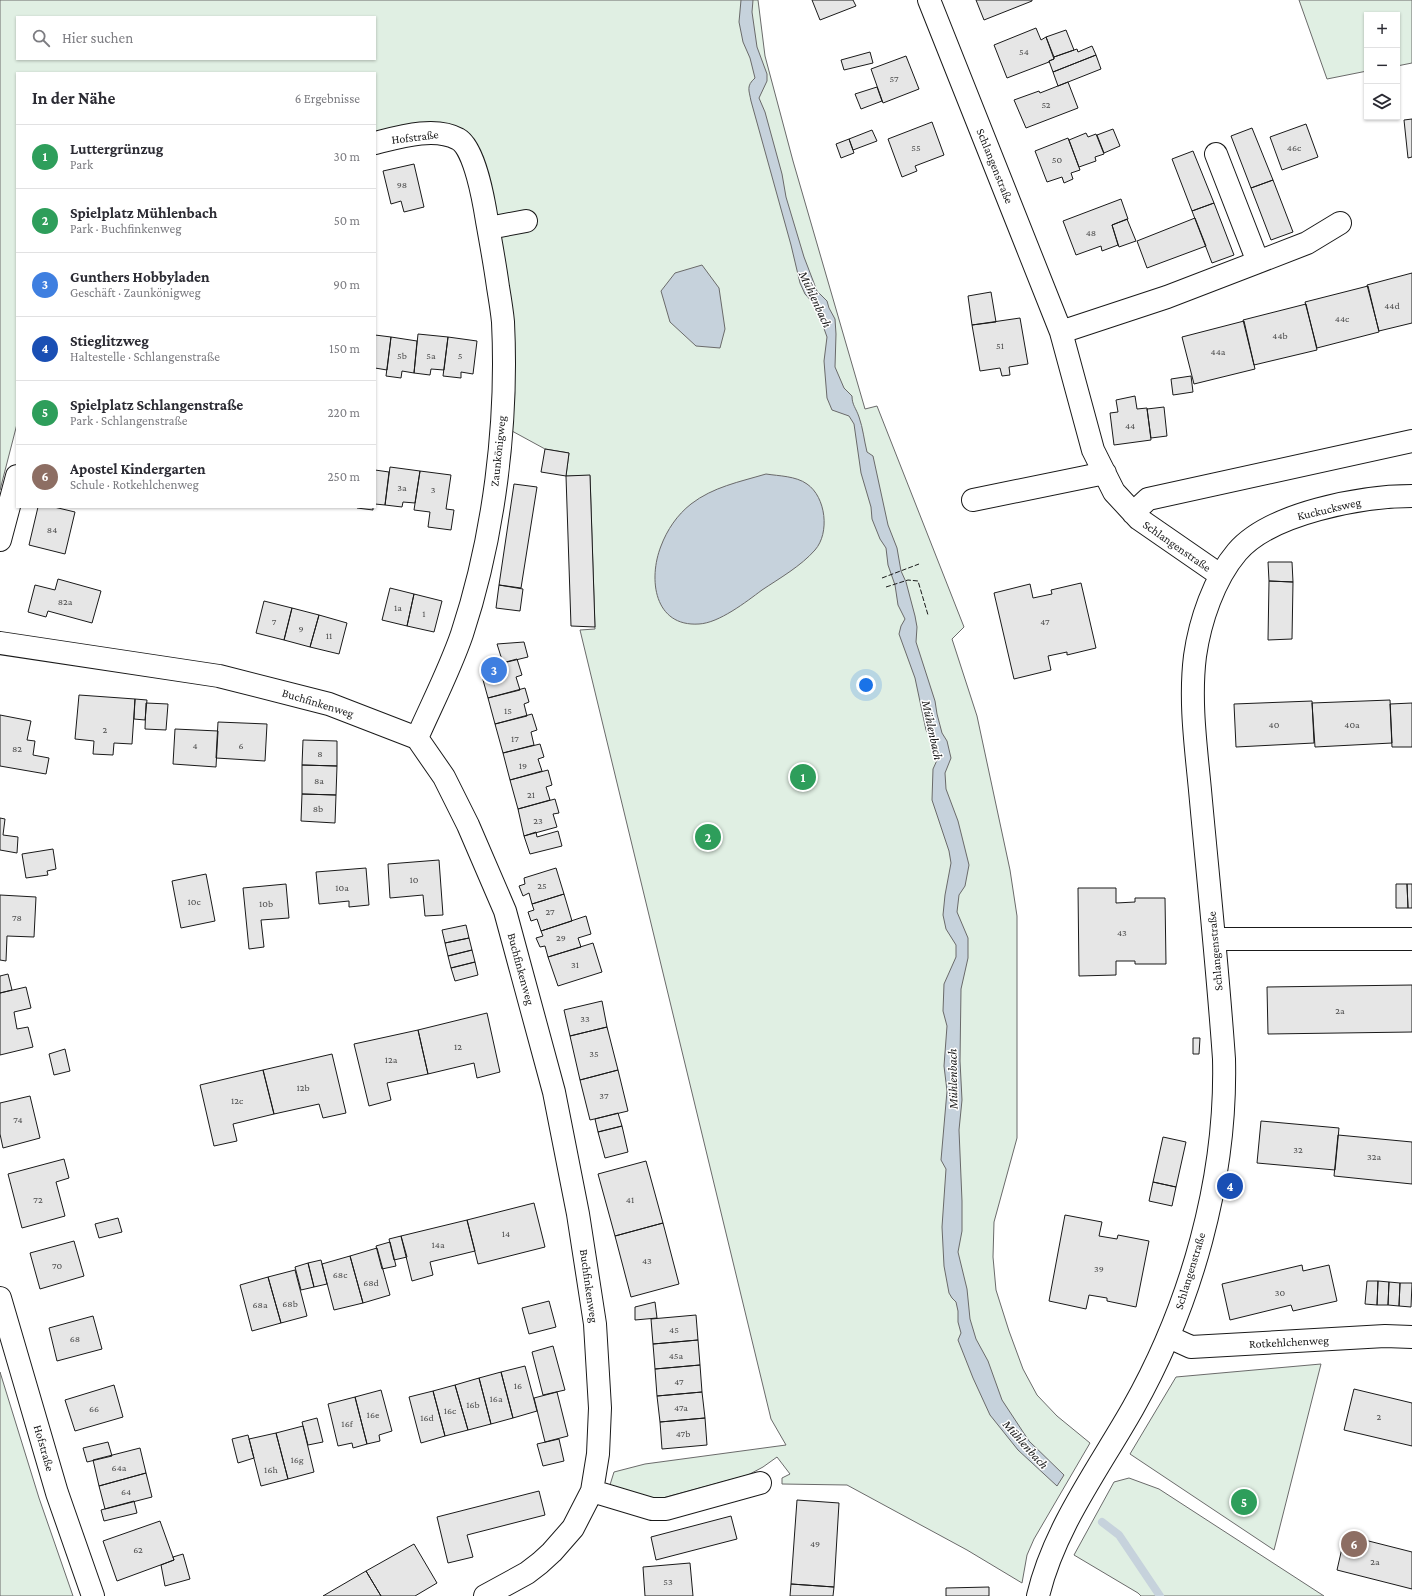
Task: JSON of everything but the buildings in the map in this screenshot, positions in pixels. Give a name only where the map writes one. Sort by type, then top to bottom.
[{"type":"street","name":"Schlangenstraße","points":[[929,0],[1061,332],[1093,450],[1114,492],[1139,519],[1220,575],[1202,626],[1195,656],[1194,682],[1194,721],[1224,1059],[1224,1106],[1220,1148],[1213,1189],[1196,1259],[1169,1337],[1111,1448],[1064,1524],[1041,1583],[1038,1596]]},
{"type":"street","name":"Hofstraße","points":[[376,143],[407,136],[444,133],[460,140],[470,154]]},
{"type":"street","name":"Zaunkönigweg","points":[[417,738],[461,636],[475,592],[486,542],[498,466],[504,385],[503,321],[485,206],[470,154]]},
{"type":"street","points":[[1216,154],[1258,262]]},
{"type":"street","points":[[489,228],[526,221]]},
{"type":"street","points":[[1061,332],[1167,297],[1307,243],[1340,223]]},
{"type":"street","points":[[1133,512],[1148,498],[1412,441]]},
{"type":"street","points":[[973,500],[1105,473]]},
{"type":"street","points":[[0,540],[16,480]]},
{"type":"street","name":"Kuckucksweg","points":[[1220,575],[1237,551],[1250,540],[1291,518],[1314,510],[1359,501],[1412,496]]},
{"type":"street","name":"Buchfinkenweg","points":[[0,643],[219,676],[329,704],[417,738],[444,777],[468,824],[505,911],[554,1092],[578,1214],[595,1324],[600,1408],[598,1454],[592,1491],[573,1528],[552,1552],[527,1573],[485,1596]]},
{"type":"street","points":[[1214,939],[1412,939]]},
{"type":"street","name":"Hofstraße","points":[[0,1298],[57,1493],[93,1596]]},
{"type":"street","name":"Rotkehlchenweg","points":[[1169,1337],[1190,1347],[1385,1336],[1412,1337]]},
{"type":"street","points":[[592,1491],[652,1509],[666,1509],[760,1483]]},
{"type":"green space","points":[[0,0],[758,0],[765,56],[793,161],[865,409],[877,406],[964,627],[952,639],[977,716],[1010,870],[1017,916],[1017,1138],[994,1222],[993,1257],[996,1290],[1023,1369],[1037,1395],[1057,1416],[1090,1443],[1034,1539],[1027,1555],[1022,1583],[967,1550],[847,1485],[782,1484],[782,1478],[790,1474],[777,1457],[748,1475],[659,1499],[609,1488],[614,1472],[645,1464],[786,1445],[771,1419],[580,630],[595,629],[590,476],[566,476],[569,453],[545,449],[512,431],[507,293],[451,125],[432,122],[403,125],[376,132],[376,72],[16,72],[16,428],[0,490]]},
{"type":"green space","points":[[1299,0],[1412,0],[1412,63],[1400,65],[1400,12],[1364,12],[1364,72],[1327,79]]},
{"type":"green space","points":[[1321,1364],[1274,1550],[1130,1454],[1176,1377]]},
{"type":"green space","points":[[0,1372],[39,1498],[73,1596],[0,1596]]},
{"type":"green space","points":[[1129,1478],[1159,1489],[1324,1596],[1141,1596],[1074,1555],[1114,1482]]},
{"type":"water","points":[[741,0],[753,0],[752,12],[757,47],[767,74],[767,81],[759,98],[765,112],[782,174],[786,197],[804,257],[817,291],[827,301],[835,319],[835,367],[844,388],[852,396],[853,404],[862,425],[867,452],[873,456],[888,525],[897,548],[901,571],[906,582],[915,616],[917,627],[916,642],[935,701],[942,733],[947,741],[951,758],[945,773],[946,789],[958,821],[969,865],[965,886],[959,895],[957,912],[968,938],[968,958],[961,989],[960,1061],[962,1100],[959,1130],[962,1231],[958,1252],[967,1289],[970,1319],[976,1339],[988,1361],[1002,1400],[1029,1441],[1064,1475],[1057,1486],[1018,1450],[990,1415],[958,1340],[961,1333],[958,1322],[958,1311],[956,1302],[949,1293],[944,1266],[942,1227],[946,1169],[941,1160],[947,1091],[944,1066],[947,1026],[943,1011],[944,984],[956,957],[956,945],[946,929],[943,915],[951,863],[949,851],[932,800],[933,769],[938,758],[934,744],[926,730],[915,678],[899,634],[905,619],[898,605],[895,585],[888,565],[886,548],[880,539],[872,519],[871,507],[861,473],[854,424],[849,416],[832,410],[827,398],[824,361],[827,337],[816,306],[805,294],[800,283],[751,101],[749,86],[755,78],[750,58],[743,42],[739,22]]},
{"type":"water","points":[[702,265],[719,288],[725,329],[720,348],[696,346],[670,322],[661,291],[675,273]]},
{"type":"water","points":[[766,474],[798,479],[803,481],[813,490],[822,506],[824,516],[823,534],[820,543],[815,550],[797,567],[724,616],[707,623],[699,624],[684,623],[672,618],[664,609],[658,598],[655,586],[657,559],[669,529],[681,513],[699,498],[717,489]]},
{"type":"waterway","name":"Mühlenbach","points":[[1102,1522],[1119,1535],[1160,1596]]},
{"type":"fence","points":[[882,578],[919,564]]},
{"type":"fence","points":[[886,587],[908,580],[918,581],[928,615]]},
{"type":"place","name":"Gunthers Hobbyladen","points":[[494,670]]},
{"type":"place","name":"Luttergrünzug","points":[[803,777]]},
{"type":"place","name":"Spielplatz Mühlenbach","points":[[708,837]]},
{"type":"place","name":"Stieglitzweg","points":[[1230,1186]]},
{"type":"place","name":"Spielplatz Schlangenstraße","points":[[1244,1502]]},
{"type":"place","name":"Apostel Kindergarten","points":[[1354,1544]]}]
